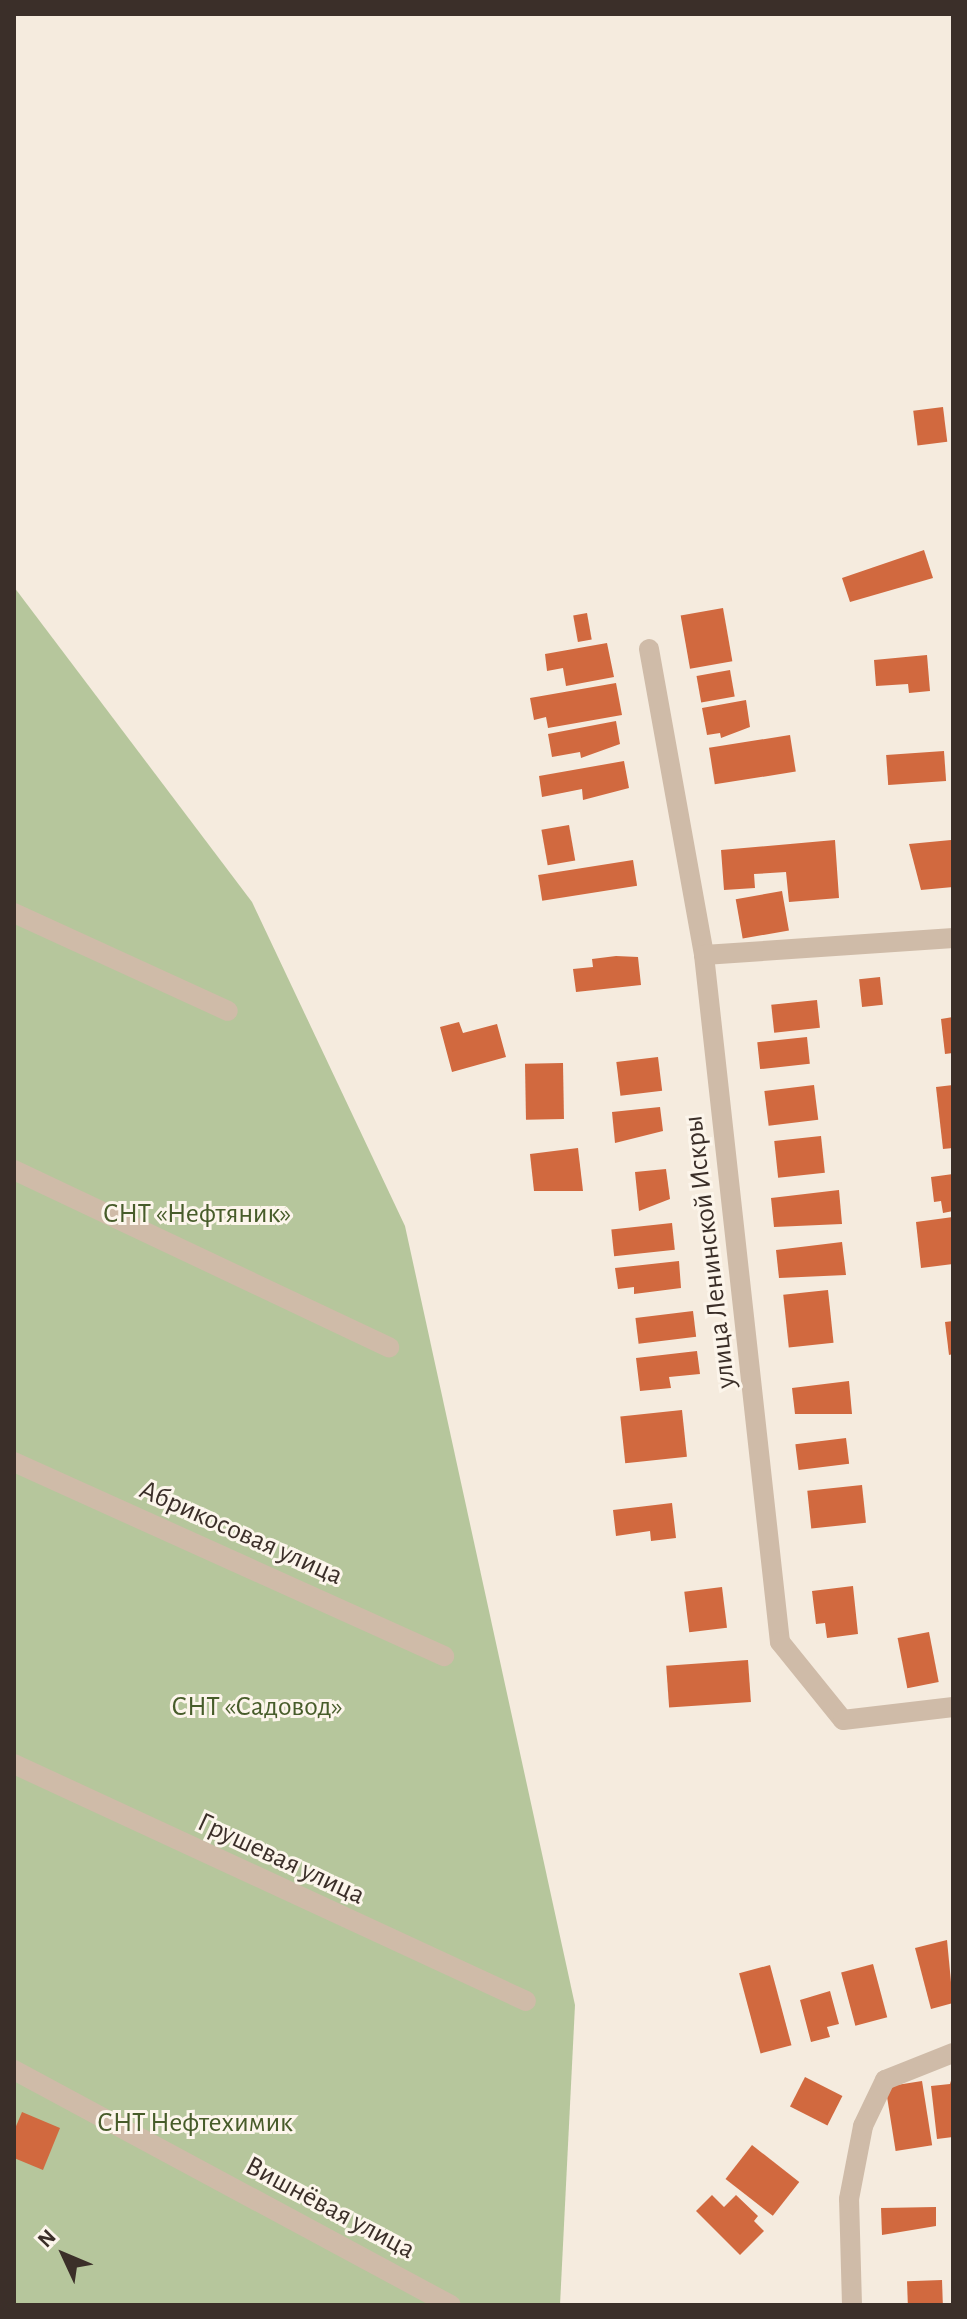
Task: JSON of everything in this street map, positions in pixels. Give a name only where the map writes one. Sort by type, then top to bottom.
[{"type":"street","name":"улица Ленинской Искры","points":[[649,649],[704,955],[780,1642],[843,1720],[953,1707]]},
{"type":"street","points":[[14,913],[228,1011]]},
{"type":"street","points":[[704,955],[953,938]]},
{"type":"street","points":[[14,1170],[389,1347]]},
{"type":"street","name":"Абрикосовая улица","points":[[14,1462],[444,1656]]},
{"type":"street","name":"Грушевая улица","points":[[14,1764],[526,2001]]},
{"type":"street","points":[[852,2305],[849,2199],[863,2126],[885,2080],[953,2053]]},
{"type":"street","name":"Вишнёвая улица","points":[[14,2070],[451,2305]]},
{"type":"green space","points":[[14,587],[252,902],[405,1226],[575,2005],[560,2305],[14,2305]]},
{"type":"building","points":[[943,407],[947,442],[917,445],[913,411]]},
{"type":"building","points":[[924,550],[933,578],[850,602],[842,578]]},
{"type":"building","points":[[723,608],[732,661],[690,669],[681,615]]},
{"type":"building","points":[[587,613],[592,640],[578,642],[573,615]]},
{"type":"building","points":[[607,643],[614,677],[566,686],[563,668],[547,671],[545,654]]},
{"type":"building","points":[[927,655],[930,691],[909,693],[908,684],[876,686],[874,660]]},
{"type":"building","points":[[730,670],[735,697],[701,702],[697,676]]},
{"type":"building","points":[[616,683],[622,715],[548,728],[546,717],[534,720],[530,698]]},
{"type":"building","points":[[746,700],[750,727],[721,738],[720,733],[707,735],[702,708]]},
{"type":"building","points":[[616,721],[620,744],[581,758],[580,752],[552,757],[548,734]]},
{"type":"building","points":[[790,735],[796,772],[715,784],[709,748]]},
{"type":"building","points":[[944,751],[946,781],[888,785],[886,755]]},
{"type":"building","points":[[624,761],[629,788],[583,800],[582,789],[542,797],[539,776]]},
{"type":"building","points":[[569,825],[575,860],[548,865],[541,830]]},
{"type":"building","points":[[835,840],[839,898],[789,902],[786,872],[754,874],[755,888],[724,890],[721,850]]},
{"type":"building","points":[[951,840],[953,887],[921,890],[909,844]]},
{"type":"building","points":[[633,860],[637,886],[542,901],[538,875]]},
{"type":"building","points":[[782,891],[789,930],[743,939],[736,899]]},
{"type":"building","points":[[638,957],[641,985],[576,992],[573,969],[593,967],[592,959]]},
{"type":"building","points":[[880,977],[883,1005],[862,1007],[859,979]]},
{"type":"building","points":[[817,1000],[820,1028],[774,1033],[771,1005]]},
{"type":"building","points":[[953,1017],[953,1053],[945,1054],[941,1019]]},
{"type":"building","points":[[459,1022],[463,1033],[497,1024],[506,1057],[452,1072],[440,1027]]},
{"type":"building","points":[[807,1037],[810,1064],[760,1069],[757,1042]]},
{"type":"building","points":[[658,1057],[662,1091],[620,1096],[616,1062]]},
{"type":"building","points":[[563,1063],[564,1119],[526,1120],[525,1064]]},
{"type":"building","points":[[814,1085],[818,1120],[769,1126],[764,1091]]},
{"type":"building","points":[[953,1085],[953,1148],[943,1149],[936,1087]]},
{"type":"building","points":[[660,1107],[663,1131],[615,1143],[612,1112]]},
{"type":"building","points":[[821,1136],[825,1173],[778,1178],[774,1141]]},
{"type":"building","points":[[578,1148],[583,1191],[534,1191],[530,1154]]},
{"type":"building","points":[[666,1169],[670,1199],[639,1211],[635,1172]]},
{"type":"building","points":[[953,1174],[953,1211],[943,1213],[941,1201],[934,1202],[931,1177]]},
{"type":"building","points":[[839,1190],[842,1224],[774,1227],[771,1198]]},
{"type":"building","points":[[953,1217],[953,1264],[921,1268],[916,1222]]},
{"type":"building","points":[[672,1223],[675,1250],[614,1256],[611,1229]]},
{"type":"building","points":[[842,1242],[846,1275],[779,1278],[776,1250]]},
{"type":"building","points":[[679,1261],[681,1288],[634,1294],[634,1287],[618,1289],[615,1268]]},
{"type":"building","points":[[828,1290],[834,1343],[789,1347],[783,1295]]},
{"type":"building","points":[[693,1311],[696,1337],[639,1344],[635,1318]]},
{"type":"building","points":[[953,1321],[953,1354],[949,1355],[945,1322]]},
{"type":"building","points":[[697,1351],[700,1374],[669,1377],[671,1388],[640,1391],[636,1358]]},
{"type":"building","points":[[849,1381],[852,1414],[795,1414],[792,1388]]},
{"type":"building","points":[[682,1410],[687,1457],[625,1463],[620,1416]]},
{"type":"building","points":[[846,1438],[849,1464],[799,1470],[795,1444]]},
{"type":"building","points":[[862,1485],[866,1523],[811,1529],[807,1491]]},
{"type":"building","points":[[672,1503],[676,1538],[651,1541],[650,1531],[616,1536],[613,1510]]},
{"type":"building","points":[[853,1586],[858,1634],[827,1638],[825,1623],[816,1624],[812,1591]]},
{"type":"building","points":[[722,1587],[727,1628],[689,1632],[684,1592]]},
{"type":"building","points":[[929,1632],[939,1682],[907,1688],[898,1638]]},
{"type":"building","points":[[748,1660],[751,1702],[669,1708],[666,1666]]},
{"type":"building","points":[[947,1940],[953,2003],[931,2009],[915,1948]]},
{"type":"building","points":[[873,1964],[887,2017],[855,2026],[841,1973]]},
{"type":"building","points":[[770,1965],[791,2045],[761,2053],[739,1973]]},
{"type":"building","points":[[830,1991],[839,2024],[827,2027],[830,2037],[811,2042],[800,2000]]},
{"type":"building","points":[[953,2074],[953,2137],[937,2139],[931,2086],[950,2084]]},
{"type":"building","points":[[805,2077],[842,2096],[827,2125],[790,2106]]},
{"type":"building","points":[[922,2081],[932,2145],[896,2151],[885,2087]]},
{"type":"building","points":[[22,2112],[60,2128],[43,2170],[14,2158],[14,2131]]},
{"type":"building","points":[[752,2145],[799,2182],[773,2216],[726,2179]]},
{"type":"building","points":[[712,2195],[724,2207],[736,2195],[758,2216],[754,2221],[764,2231],[740,2255],[696,2211]]},
{"type":"building","points":[[936,2207],[936,2226],[882,2235],[881,2208]]},
{"type":"building","points":[[942,2280],[943,2305],[908,2305],[907,2281]]},
{"type":"park label","name":"СНТ «Нефтяник»","points":[[197,1214]]},
{"type":"park label","name":"СНТ «Садовод»","points":[[257,1707]]},
{"type":"park label","name":"СНТ Нефтехимик","points":[[195,2123]]}]
